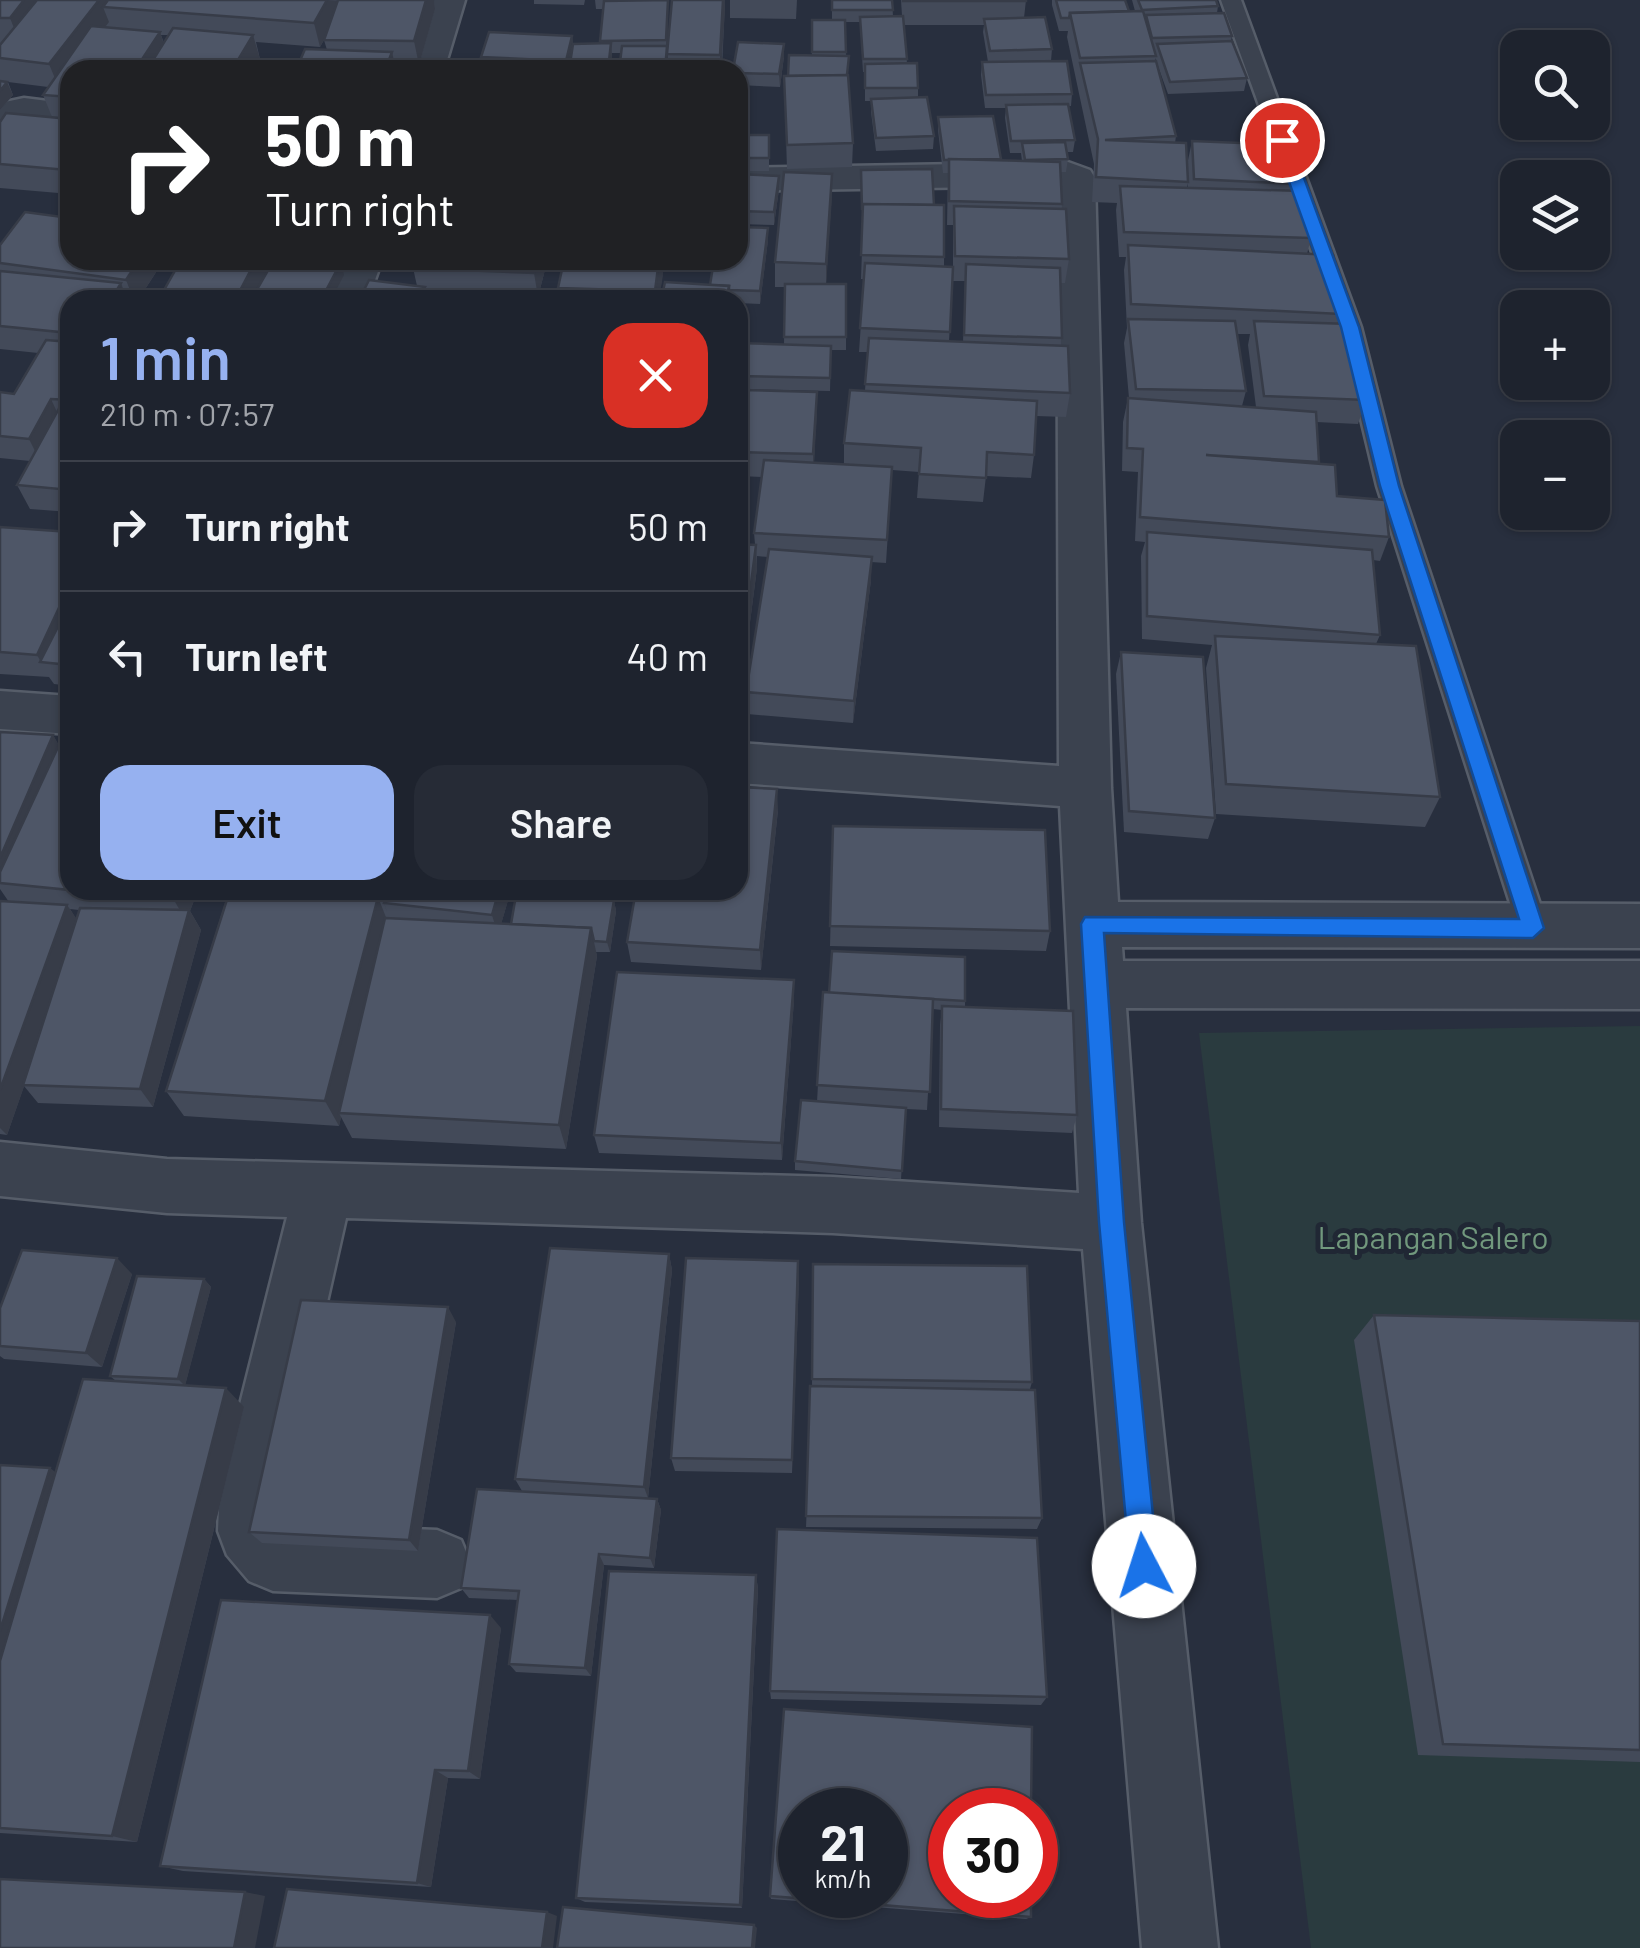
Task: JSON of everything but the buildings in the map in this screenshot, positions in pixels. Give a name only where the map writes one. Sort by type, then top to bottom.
[{"type":"street","points":[[429,60],[448,0]]},
{"type":"street","points":[[0,120],[6,113],[20,109],[60,125]]},
{"type":"street","points":[[748,179],[1076,176],[1085,788],[1092,924],[1112,1222],[1180,1948]]},
{"type":"street","points":[[0,710],[60,714]]},
{"type":"street","points":[[748,764],[1085,788]]},
{"type":"street","points":[[1092,924],[1640,926]]},
{"type":"street","points":[[1096,984],[1640,985]]},
{"type":"street","points":[[0,1169],[167,1186],[833,1204],[1112,1222]]},
{"type":"street","points":[[323,1191],[253,1484],[251,1531],[272,1557],[438,1564]]},
{"type":"lane","points":[[1231,0],[1350,327],[1389,486],[1533,928]]},
{"type":"green space","name":"Lapangan Salero","points":[[1640,1026],[1640,1948],[1311,1948],[1199,1033]]},
{"type":"route","points":[[1144,1566],[1112,1222],[1092,924],[1533,928],[1389,486],[1350,327],[1282,140]]}]
